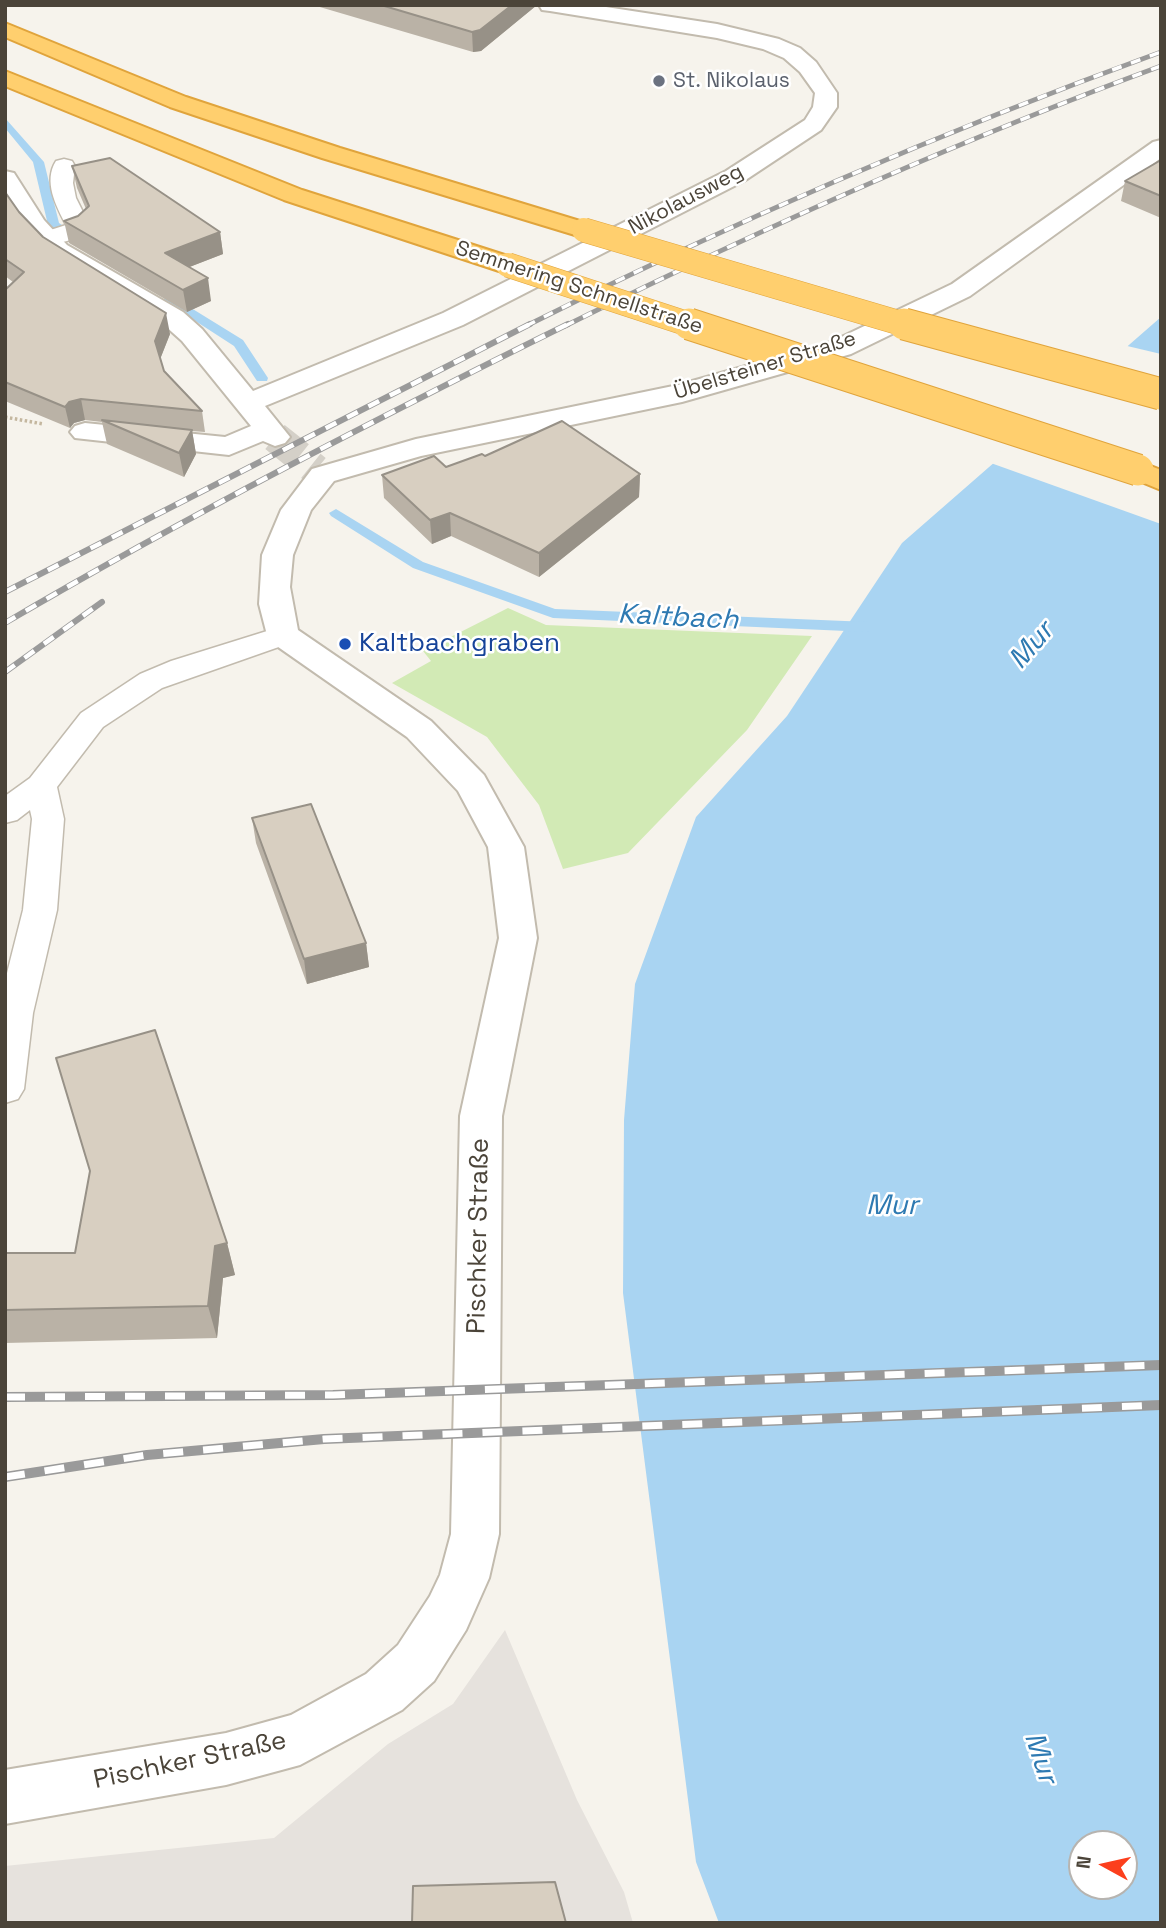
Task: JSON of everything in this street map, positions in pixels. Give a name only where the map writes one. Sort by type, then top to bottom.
[{"type":"highway","points":[[5,29],[178,102],[331,153],[963,341],[1161,394]]},
{"type":"highway","name":"Semmering Schnellstraße","points":[[5,78],[293,195],[1153,476]]},
{"type":"street","name":"Nikolausweg","points":[[249,403],[453,319],[735,176],[813,125],[825,107],[826,93],[808,67],[792,53],[771,44],[716,31],[550,5]]},
{"type":"street","name":"Übelsteiner Straße","points":[[283,635],[274,612],[272,582],[281,545],[295,511],[320,472],[416,448],[682,393],[841,348],[961,290],[1161,147]]},
{"type":"street","points":[[5,178],[24,211],[59,235],[58,250],[173,318],[191,335],[272,433],[229,446],[85,432]]},
{"type":"street","name":"Pischker Straße","points":[[5,1797],[226,1759],[300,1738],[384,1692],[416,1663],[448,1613],[464,1578],[475,1534],[481,1116],[518,938],[506,847],[472,784],[419,729],[283,635]]},
{"type":"lane","points":[[59,235],[79,228],[64,197],[61,179],[64,166]]},
{"type":"lane","points":[[5,812],[41,786],[92,720],[151,681],[182,667],[283,635]]},
{"type":"lane","points":[[5,1088],[15,1013],[40,911],[48,819],[41,786]]},
{"type":"shaded area","points":[[505,1630],[577,1800],[624,1892],[633,1923],[5,1923],[5,1866],[274,1838],[388,1744],[453,1704]]},
{"type":"green space","points":[[508,608],[546,625],[812,636],[747,730],[628,853],[563,869],[539,805],[487,737],[392,683],[431,661],[423,651]]},
{"type":"water","name":"Mur","points":[[1161,317],[1161,1923],[719,1923],[696,1862],[623,1293],[624,1120],[635,984],[696,817],[787,716],[902,543]]},
{"type":"pier","points":[[1123,345],[1161,354],[1161,524],[988,462]]},
{"type":"building","points":[[381,5],[512,5],[480,30],[472,32]]},
{"type":"building","points":[[110,158],[220,232],[165,253],[208,278],[183,290],[64,221],[78,216],[89,206],[72,166]]},
{"type":"building","points":[[1161,160],[1161,196],[1125,181]]},
{"type":"building","points":[[5,192],[19,212],[43,237],[166,313],[155,341],[164,371],[202,411],[81,399],[69,402],[65,407],[5,382],[5,290],[24,272],[5,259]]},
{"type":"building","points":[[102,420],[192,430],[179,453]]},
{"type":"building","points":[[562,421],[640,474],[539,553],[450,513],[430,520],[382,475],[434,456],[446,467],[482,454],[485,456]]},
{"type":"building","points":[[311,804],[366,943],[304,959],[252,818]]},
{"type":"building","points":[[155,1030],[227,1243],[215,1246],[208,1306],[5,1310],[5,1253],[75,1253],[90,1171],[56,1058]]},
{"type":"building","points":[[555,1882],[566,1923],[412,1923],[413,1886]]},
{"type":"waterway","name":"Kaltbach","points":[[5,121],[38,162],[54,225],[76,239]]},
{"type":"waterway","name":"Kaltbach","points":[[170,299],[239,343],[262,378]]},
{"type":"waterway","name":"Kaltbach","points":[[336,513],[418,565],[553,613],[869,627]]},
{"type":"tunnel","points":[[275,437],[316,470]]},
{"type":"railway","points":[[528,325],[760,214],[919,146],[1161,52]]},
{"type":"railway","points":[[565,326],[860,188],[1009,125],[1161,66]]},
{"type":"railway","points":[[5,623],[284,468],[568,324]]},
{"type":"railway","points":[[5,592],[528,325]]},
{"type":"railway","points":[[5,672],[102,602]]},
{"type":"railway","points":[[5,1397],[333,1395],[1161,1365]]},
{"type":"railway","points":[[5,1477],[147,1455],[324,1439],[1161,1405]]},
{"type":"place","name":"St. Nikolaus","points":[[659,81]]},
{"type":"place","name":"Kaltbachgraben","points":[[345,644]]}]
